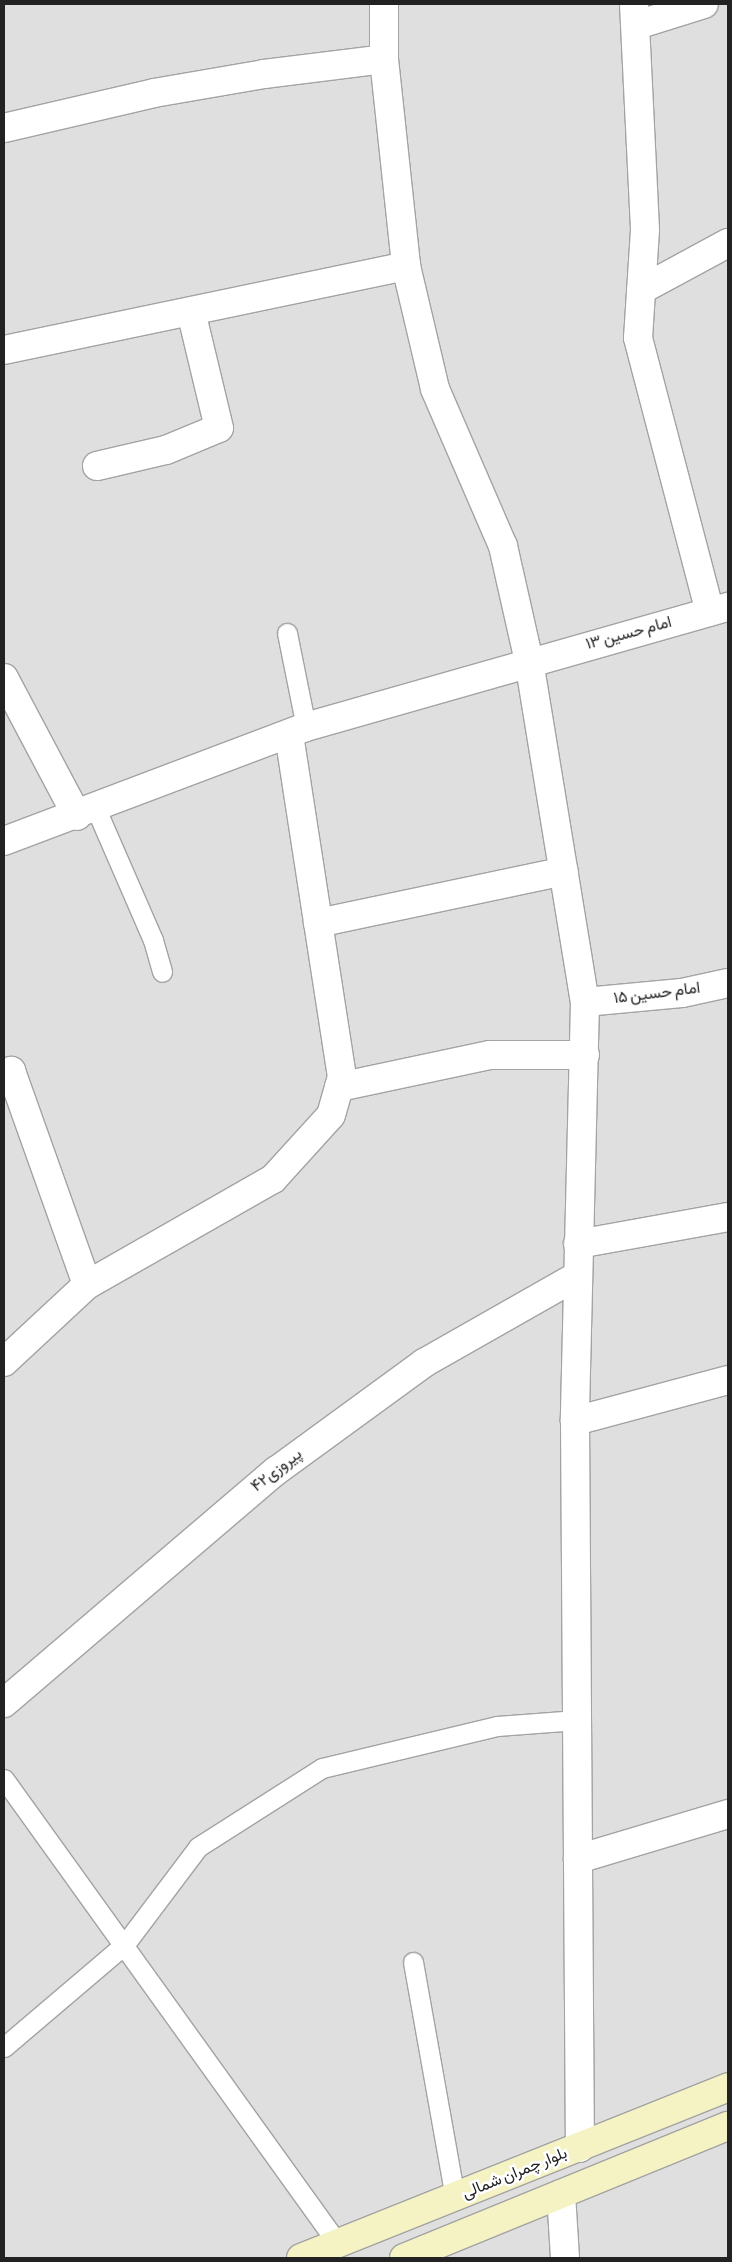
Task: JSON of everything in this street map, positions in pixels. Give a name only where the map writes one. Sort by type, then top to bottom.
[{"type":"street","points":[[384,4],[384,59],[406,266],[436,389],[503,546],[529,661],[585,1002],[586,1056],[577,1276],[575,1421],[580,2148]]},
{"type":"street","points":[[704,4],[636,14],[645,230],[638,338],[719,609]]},
{"type":"street","points":[[4,128],[154,93],[264,74],[384,59]]},
{"type":"street","points":[[641,290],[728,244]]},
{"type":"street","points":[[4,350],[406,266]]},
{"type":"street","points":[[98,466],[166,450],[219,428],[191,311]]},
{"type":"street","name":"امام حسین ۱۳","points":[[4,841],[87,813],[298,730],[529,661],[719,609]]},
{"type":"street","points":[[4,678],[87,813]]},
{"type":"street","points":[[4,1362],[87,1285],[273,1179],[331,1115],[342,1077],[318,923],[298,730]]},
{"type":"street","points":[[318,923],[564,870]]},
{"type":"street","name":"امام حسین ۱۵","points":[[585,1002],[682,993],[728,983]]},
{"type":"street","points":[[339,1087],[490,1055],[586,1056]]},
{"type":"street","points":[[4,1074],[11,1071],[87,1285]]},
{"type":"street","points":[[578,1244],[728,1217]]},
{"type":"street","name":"پیروزی۴۲","points":[[4,1703],[276,1471],[424,1363],[577,1276]]},
{"type":"street","points":[[575,1421],[728,1380]]},
{"type":"street","points":[[578,1859],[728,1814]]},
{"type":"street","name":"بلوار چمران شمالی","points":[[301,2258],[580,2148],[728,2087]]},
{"type":"street","points":[[404,2258],[728,2126]]},
{"type":"street","points":[[560,2194],[565,2258]]},
{"type":"lane","points":[[287,633],[298,730]]},
{"type":"lane","points":[[87,813],[153,940],[162,972]]},
{"type":"lane","points":[[4,2047],[125,1944],[198,1847],[322,1768],[496,1726],[577,1720]]},
{"type":"lane","points":[[4,1779],[125,1944],[338,2244]]},
{"type":"lane","points":[[413,1962],[455,2197]]},
{"type":"shaded area","points":[[4,4],[728,4],[728,2258],[4,2258]]}]
